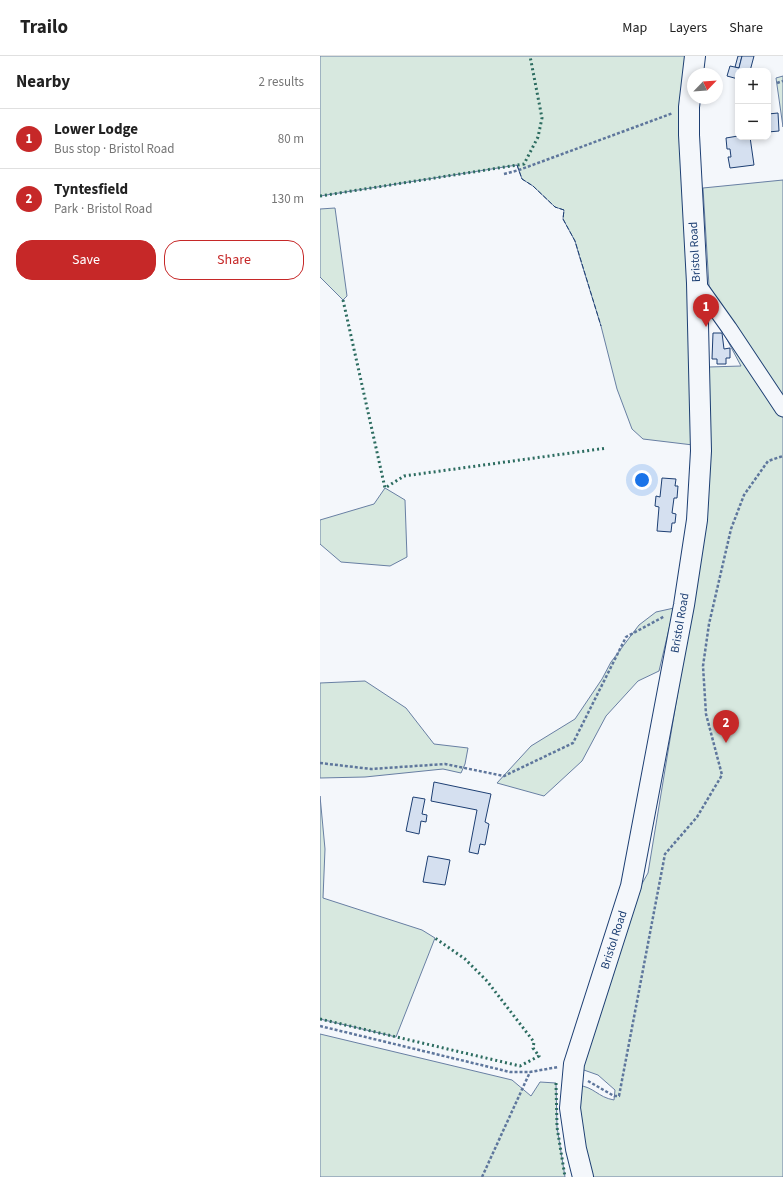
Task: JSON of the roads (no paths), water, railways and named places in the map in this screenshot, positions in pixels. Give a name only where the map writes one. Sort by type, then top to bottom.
[{"type":"main road","name":"Bristol Road","points":[[583,1177],[576,1149],[570,1108],[573,1069],[631,886],[684,605],[696,528],[701,451],[697,283],[689,135],[689,107],[695,56]]},
{"type":"lane","points":[[697,283],[783,409]]},
{"type":"place","name":"Lower Lodge","points":[[706,327]]},
{"type":"place","name":"Tyntesfield","points":[[726,743]]}]
